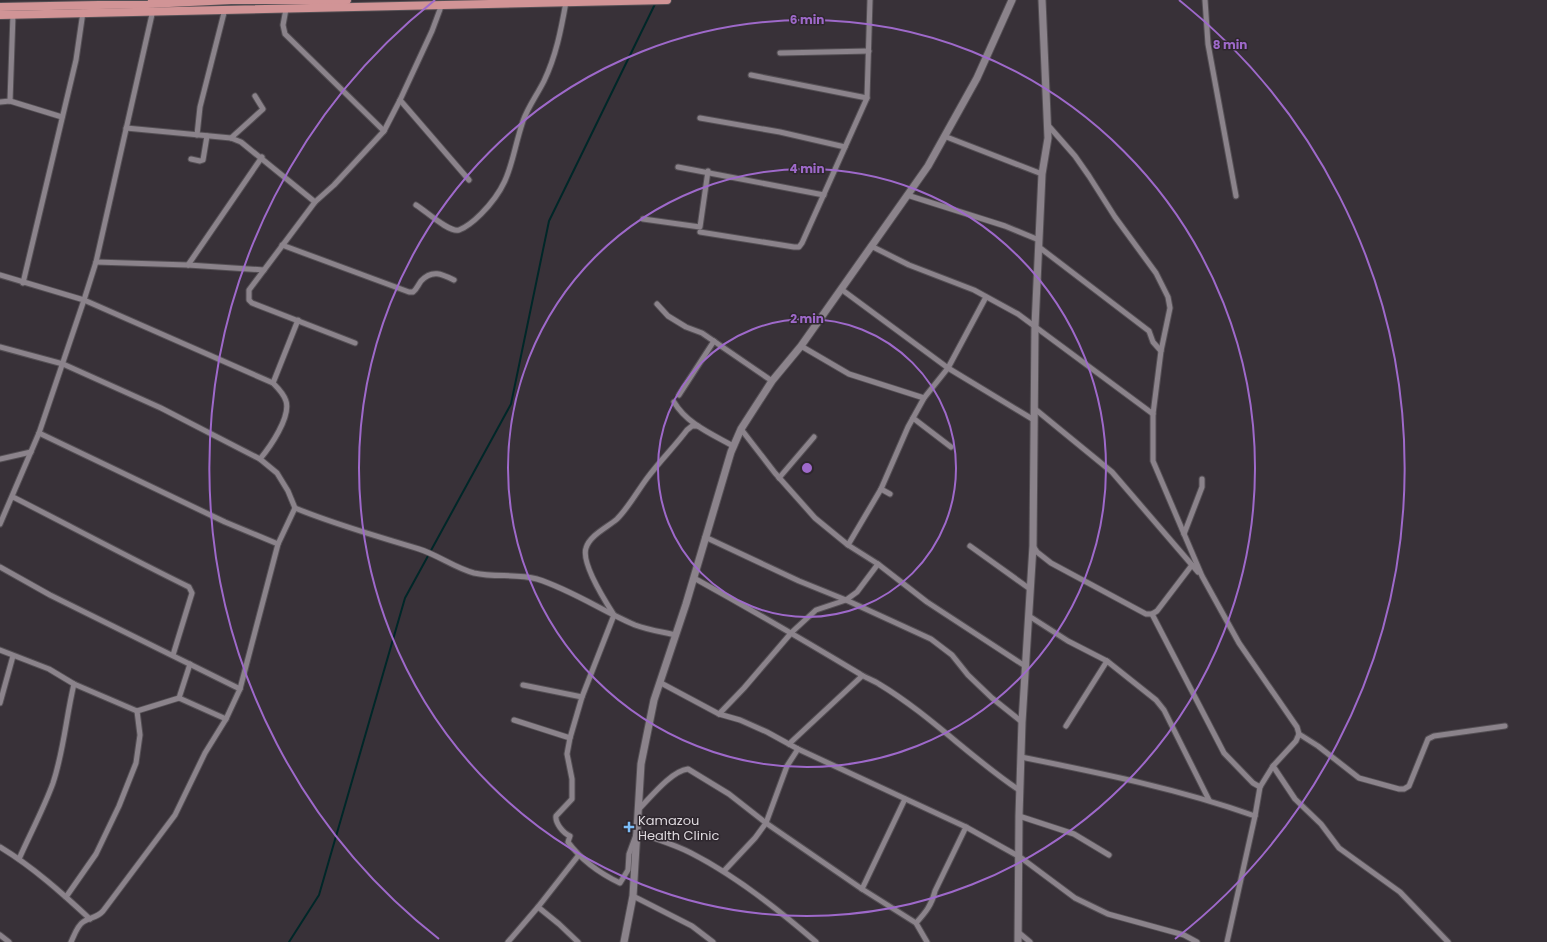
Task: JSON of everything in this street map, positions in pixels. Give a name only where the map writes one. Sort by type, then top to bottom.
[{"type":"main road","points":[[1,7],[150,5],[230,0],[348,0]]},
{"type":"main road","points":[[150,5],[225,9],[286,9],[442,4],[667,0]]},
{"type":"main road","points":[[1,7],[13,14],[83,6]]},
{"type":"street","points":[[700,232],[799,247],[802,243],[867,98],[870,0]]},
{"type":"street","points":[[624,942],[632,896],[641,764],[654,700],[661,683],[694,578],[733,446],[741,429],[772,381],[801,346],[928,166],[977,78],[1012,0]]},
{"type":"street","points":[[1018,942],[1020,857],[1019,816],[1022,722],[1033,546],[1035,326],[1042,174],[1048,148],[1042,0]]},
{"type":"street","points":[[1205,0],[1208,44],[1236,196]]},
{"type":"street","points":[[416,205],[451,230],[459,230],[477,218],[501,192],[510,170],[523,122],[531,103],[544,82],[560,40],[566,2]]},
{"type":"street","points":[[355,343],[249,300],[249,290],[315,202],[338,181],[384,130],[400,100],[432,31],[442,4]]},
{"type":"street","points":[[0,524],[13,497],[39,433],[64,364],[96,262],[126,128],[141,69],[150,5]]},
{"type":"street","points":[[23,283],[76,60],[83,6]]},
{"type":"street","points":[[197,135],[200,107],[225,9]]},
{"type":"street","points":[[286,9],[283,25],[284,34],[384,130]]},
{"type":"street","points":[[10,101],[13,14]]},
{"type":"street","points":[[780,53],[868,51]]},
{"type":"street","points":[[751,75],[867,98]]},
{"type":"street","points":[[230,138],[262,110],[263,108],[255,96]]},
{"type":"street","points":[[400,100],[469,180]]},
{"type":"street","points":[[0,102],[10,101],[62,117]]},
{"type":"street","points":[[700,118],[780,132],[845,147]]},
{"type":"street","points":[[1047,123],[1075,156],[1089,176],[1115,217],[1156,273],[1168,297],[1170,308],[1161,351],[1153,414],[1153,462],[1202,576],[1239,643],[1297,727],[1299,734],[1296,741],[1272,766],[1260,787],[1227,942]]},
{"type":"street","points":[[126,128],[230,138],[241,142],[262,157],[315,202]]},
{"type":"street","points":[[191,159],[200,161],[203,160],[207,136]]},
{"type":"street","points":[[944,136],[1042,174]]},
{"type":"street","points":[[188,265],[262,157]]},
{"type":"street","points":[[678,167],[824,195]]},
{"type":"street","points":[[643,219],[700,227],[708,172]]},
{"type":"street","points":[[907,195],[1005,226],[1039,240]]},
{"type":"street","points":[[282,245],[409,292],[413,292],[426,277],[432,273],[443,274],[454,280]]},
{"type":"street","points":[[871,246],[909,265],[986,297],[1035,326],[1153,414]]},
{"type":"street","points":[[1039,247],[1149,331],[1153,342],[1161,351]]},
{"type":"street","points":[[96,262],[188,265],[264,270]]},
{"type":"street","points":[[0,275],[84,300],[273,383],[286,400],[287,407],[273,443],[260,459]]},
{"type":"street","points":[[841,289],[948,368],[1034,420]]},
{"type":"street","points":[[848,545],[881,489],[888,469],[924,398],[948,368],[986,297]]},
{"type":"street","points":[[657,304],[668,316],[686,327],[702,333],[772,381]]},
{"type":"street","points":[[273,383],[298,320]]},
{"type":"street","points":[[679,395],[714,341]]},
{"type":"street","points":[[801,346],[849,374],[924,398]]},
{"type":"street","points":[[0,347],[64,364],[161,408],[260,459],[277,473],[296,508],[326,520],[420,550],[473,572],[492,576],[514,574],[535,578],[564,588],[590,603],[637,626],[676,635]]},
{"type":"street","points":[[674,402],[680,412],[698,426],[733,446]]},
{"type":"street","points":[[1035,410],[1112,472],[1202,576]]},
{"type":"street","points":[[913,418],[951,447]]},
{"type":"street","points":[[614,614],[604,599],[589,568],[585,556],[586,548],[590,541],[617,518],[687,430],[692,426],[698,426]]},
{"type":"street","points":[[741,429],[779,478],[815,518],[848,545],[878,564],[927,602],[1025,666]]},
{"type":"street","points":[[39,433],[225,522],[278,544]]},
{"type":"street","points":[[779,478],[814,437]]},
{"type":"street","points":[[0,458],[32,452]]},
{"type":"street","points":[[1184,534],[1202,487],[1202,479]]},
{"type":"street","points":[[881,489],[890,494]]},
{"type":"street","points":[[13,497],[88,535],[112,549],[143,562],[189,587],[192,593],[172,655]]},
{"type":"street","points":[[71,942],[79,926],[84,921],[98,916],[103,911],[132,870],[175,815],[205,753],[226,719],[240,689],[278,544],[296,508]]},
{"type":"street","points":[[705,537],[799,581],[846,600],[937,643],[952,655],[968,675],[992,698],[1022,722]]},
{"type":"street","points":[[970,546],[1030,588]]},
{"type":"street","points":[[1033,546],[1037,552],[1051,563],[1146,614],[1152,614],[1157,611],[1192,565]]},
{"type":"street","points":[[719,714],[749,683],[792,632],[816,610],[846,600],[857,592],[878,564]]},
{"type":"street","points":[[0,567],[36,588],[240,689]]},
{"type":"street","points":[[694,578],[792,632],[862,676],[878,683],[905,701],[997,775],[1020,790]]},
{"type":"street","points":[[614,614],[582,697],[570,738],[567,754],[572,779],[572,799],[556,818],[566,834],[570,836],[568,842],[578,856],[600,874],[620,883],[628,870],[629,854],[637,832]]},
{"type":"street","points":[[1152,614],[1224,754],[1253,783],[1260,787]]},
{"type":"street","points":[[1029,616],[1068,641],[1107,661],[1160,703],[1209,800]]},
{"type":"street","points":[[0,650],[49,669],[74,684],[137,711],[179,698],[226,719]]},
{"type":"street","points":[[0,704],[13,656]]},
{"type":"street","points":[[1066,726],[1107,661]]},
{"type":"street","points":[[179,698],[190,664]]},
{"type":"street","points":[[789,744],[862,676]]},
{"type":"street","points":[[661,683],[719,714],[740,720],[798,749],[966,827],[1020,857],[1075,898],[1108,914],[1184,935],[1197,942]]},
{"type":"street","points":[[19,859],[53,783],[64,743],[66,714],[74,684]]},
{"type":"street","points":[[523,685],[582,697]]},
{"type":"street","points":[[66,897],[96,854],[119,806],[136,763],[140,735],[137,711]]},
{"type":"street","points":[[514,720],[570,738]]},
{"type":"street","points":[[1299,734],[1318,746],[1359,778],[1399,790],[1409,786],[1428,739],[1434,736],[1505,726]]},
{"type":"street","points":[[724,871],[755,838],[766,823],[787,766],[798,749]]},
{"type":"street","points":[[1021,757],[1109,774],[1209,800],[1255,816]]},
{"type":"street","points":[[1272,766],[1295,799],[1321,824],[1339,848],[1400,892],[1448,942]]},
{"type":"street","points":[[637,811],[673,775],[682,770],[688,769],[728,794],[766,823],[862,889],[916,923],[927,942]]},
{"type":"street","points":[[862,889],[905,799]]},
{"type":"street","points":[[1019,816],[1074,834],[1109,855]]},
{"type":"street","points":[[916,923],[928,909],[933,900],[966,827]]},
{"type":"street","points":[[637,832],[690,852],[724,871],[789,919],[816,942]]},
{"type":"street","points":[[0,847],[19,859],[66,897],[90,919]]},
{"type":"street","points":[[508,942],[578,856]]},
{"type":"street","points":[[632,896],[692,926],[713,942]]},
{"type":"street","points":[[538,907],[578,942]]},
{"type":"street","points":[[1018,932],[1030,942]]},
{"type":"street","points":[[0,935],[9,942]]},
{"type":"waterway","points":[[289,942],[319,895],[405,598],[511,404],[549,221],[656,2]]},
{"type":"place","name":"Kamazou Health Clinic","points":[[629,827]]}]
